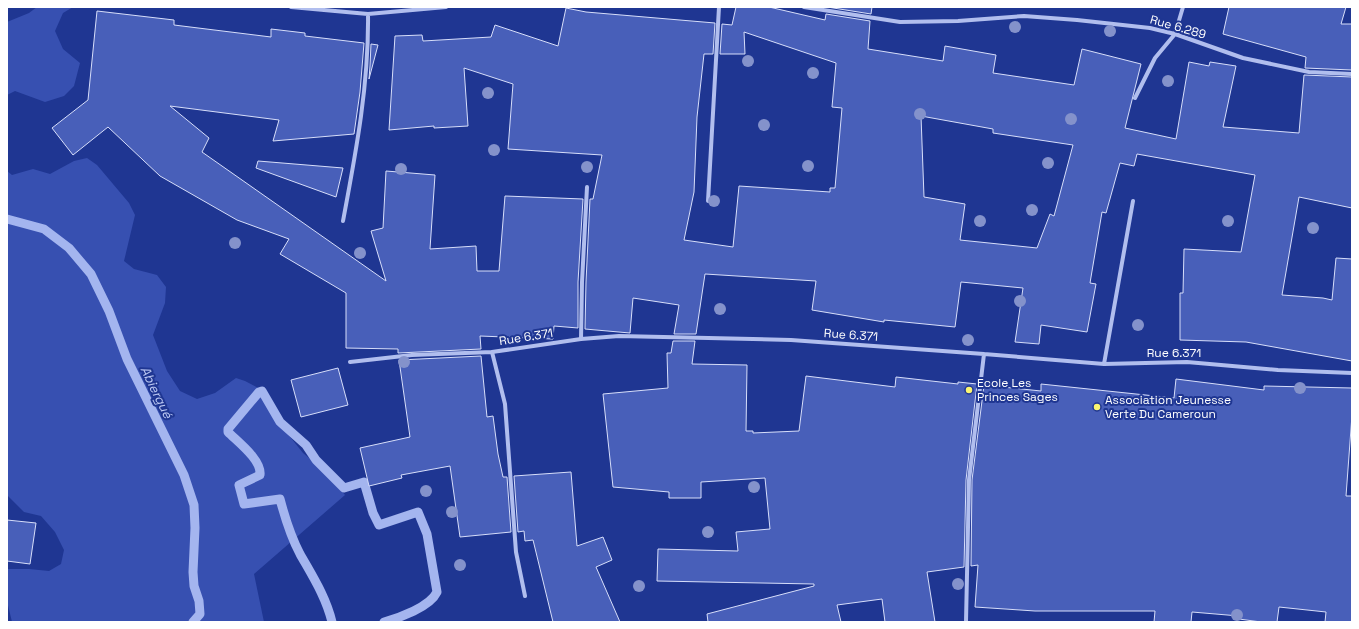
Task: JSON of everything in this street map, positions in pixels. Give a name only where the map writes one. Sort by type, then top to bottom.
[{"type":"street","points":[[291,7],[368,14],[446,7]]},
{"type":"street","points":[[708,201],[719,7]]},
{"type":"street","name":"Rue 6.289","points":[[804,7],[900,22],[958,21],[1024,16],[1150,28],[1175,34],[1243,58],[1309,72],[1352,74]]},
{"type":"street","points":[[1135,98],[1155,58],[1175,34],[1183,7]]},
{"type":"street","points":[[344,221],[363,112],[369,45],[368,14]]},
{"type":"street","points":[[581,339],[582,282],[587,188]]},
{"type":"street","points":[[1104,364],[1133,201]]},
{"type":"street","name":"Rue 6.371","points":[[350,362],[412,355],[492,352],[581,339],[619,336],[791,340],[1104,364],[1187,362],[1278,370],[1352,373]]},
{"type":"street","points":[[492,352],[505,404],[516,552],[525,596]]},
{"type":"street","points":[[966,622],[968,480],[984,354]]},
{"type":"shaded area","points":[[37,7],[73,7],[63,13],[55,31],[63,49],[80,63],[74,86],[64,96],[45,102],[15,91],[7,95],[7,22],[29,13]]},
{"type":"shaded area","points":[[87,158],[97,165],[129,203],[135,215],[124,261],[134,269],[157,275],[166,287],[165,303],[153,335],[167,371],[180,391],[197,399],[215,393],[236,378],[262,390],[271,409],[281,421],[287,433],[303,453],[325,471],[345,495],[254,574],[264,622],[12,622],[7,601],[7,569],[49,571],[61,564],[64,550],[55,532],[41,516],[24,512],[7,495],[7,171],[12,175],[33,169],[50,174],[74,161]]},
{"type":"building","points":[[736,7],[769,7],[825,20],[826,14],[870,21],[868,49],[943,61],[945,46],[996,55],[993,73],[1074,85],[1082,49],[1141,64],[1125,128],[1176,139],[1189,62],[1209,66],[1210,62],[1236,66],[1223,127],[1299,133],[1304,75],[1352,77],[1352,208],[1299,197],[1282,295],[1332,300],[1336,258],[1352,259],[1352,361],[1246,342],[1180,340],[1180,293],[1183,293],[1184,249],[1241,252],[1255,175],[1137,154],[1134,166],[1120,163],[1106,213],[1102,212],[1090,283],[1096,284],[1087,332],[1041,325],[1039,344],[1015,342],[1023,288],[961,282],[955,327],[884,320],[884,322],[812,310],[816,281],[705,274],[696,334],[674,334],[679,305],[633,298],[630,333],[585,329],[590,199],[593,199],[602,155],[508,149],[513,84],[464,68],[468,126],[434,128],[434,126],[389,130],[395,36],[422,35],[423,41],[491,37],[495,25],[558,46],[566,8],[586,12],[715,23],[713,54],[704,54],[697,117],[694,192],[684,240],[733,247],[739,186],[830,192],[830,188],[835,188],[842,108],[832,107],[836,63],[744,32],[745,54],[720,54],[722,24],[732,25]],"holes":[[[921,116],[993,129],[993,133],[1073,145],[1054,216],[1050,214],[1037,248],[960,240],[965,204],[924,197]]]},
{"type":"building","points":[[827,7],[872,7],[871,14]]},
{"type":"building","points":[[1229,7],[1346,7],[1341,24],[1352,24],[1352,70],[1305,68],[1306,57],[1223,34]]},
{"type":"building","points":[[97,11],[174,20],[174,25],[271,37],[271,29],[305,33],[305,36],[364,43],[360,92],[354,134],[273,141],[279,120],[170,106],[209,138],[202,152],[386,281],[371,231],[383,228],[386,171],[435,175],[430,249],[476,246],[477,271],[499,271],[505,196],[583,199],[578,282],[578,328],[554,326],[553,339],[480,336],[481,349],[398,353],[398,349],[346,348],[346,293],[280,254],[289,239],[237,220],[160,176],[108,127],[73,155],[52,128],[88,100]]},
{"type":"building","points":[[371,44],[378,45],[369,79],[370,66]]},
{"type":"building","points":[[258,161],[343,168],[336,197],[256,168]]},
{"type":"building","points":[[673,341],[695,341],[692,364],[747,365],[746,431],[753,431],[753,433],[799,431],[806,376],[895,387],[896,377],[958,384],[958,382],[977,384],[966,480],[964,567],[927,572],[935,622],[885,622],[882,599],[837,605],[841,622],[708,622],[707,614],[814,586],[814,584],[657,581],[658,549],[738,551],[736,532],[770,529],[765,478],[701,482],[701,498],[669,498],[669,492],[613,487],[603,394],[668,388],[667,353],[671,353]]},
{"type":"building","points":[[481,356],[487,417],[493,416],[498,454],[503,477],[507,477],[511,532],[460,537],[450,466],[401,475],[402,478],[369,486],[360,448],[410,437],[399,360]]},
{"type":"building","points":[[338,368],[348,405],[301,417],[291,380]]},
{"type":"building","points":[[1176,379],[1264,390],[1264,386],[1352,388],[1352,415],[1346,496],[1352,496],[1352,622],[1325,622],[1326,612],[1279,607],[1277,622],[1261,622],[1239,619],[1239,616],[1192,612],[1191,622],[1154,622],[1155,611],[1035,611],[975,607],[978,565],[971,566],[972,480],[984,385],[1041,391],[1041,384],[1174,398]]},
{"type":"building","points":[[571,472],[577,546],[603,537],[612,560],[596,567],[620,622],[553,622],[533,540],[525,541],[524,531],[518,532],[514,476]]},
{"type":"building","points":[[7,520],[36,523],[30,564],[7,561]]},
{"type":"waterway","name":"Abiergué","points":[[7,219],[44,229],[69,248],[91,274],[109,311],[127,359],[184,475],[194,505],[195,528],[193,572],[194,586],[199,601],[200,614],[193,622]]},
{"type":"waterway","points":[[332,622],[323,596],[294,541],[280,499],[244,504],[239,485],[260,475],[260,469],[253,457],[228,432],[228,429],[259,392],[262,391],[280,422],[306,445],[316,460],[344,488],[364,482],[373,513],[379,525],[418,512],[427,534],[437,592],[428,602],[414,611],[384,622]]},
{"type":"place","name":"Ecole Les Princes Sages","points":[[969,390]]},
{"type":"place","name":"Association Jeunesse Verte Du Cameroun","points":[[1097,407]]}]
